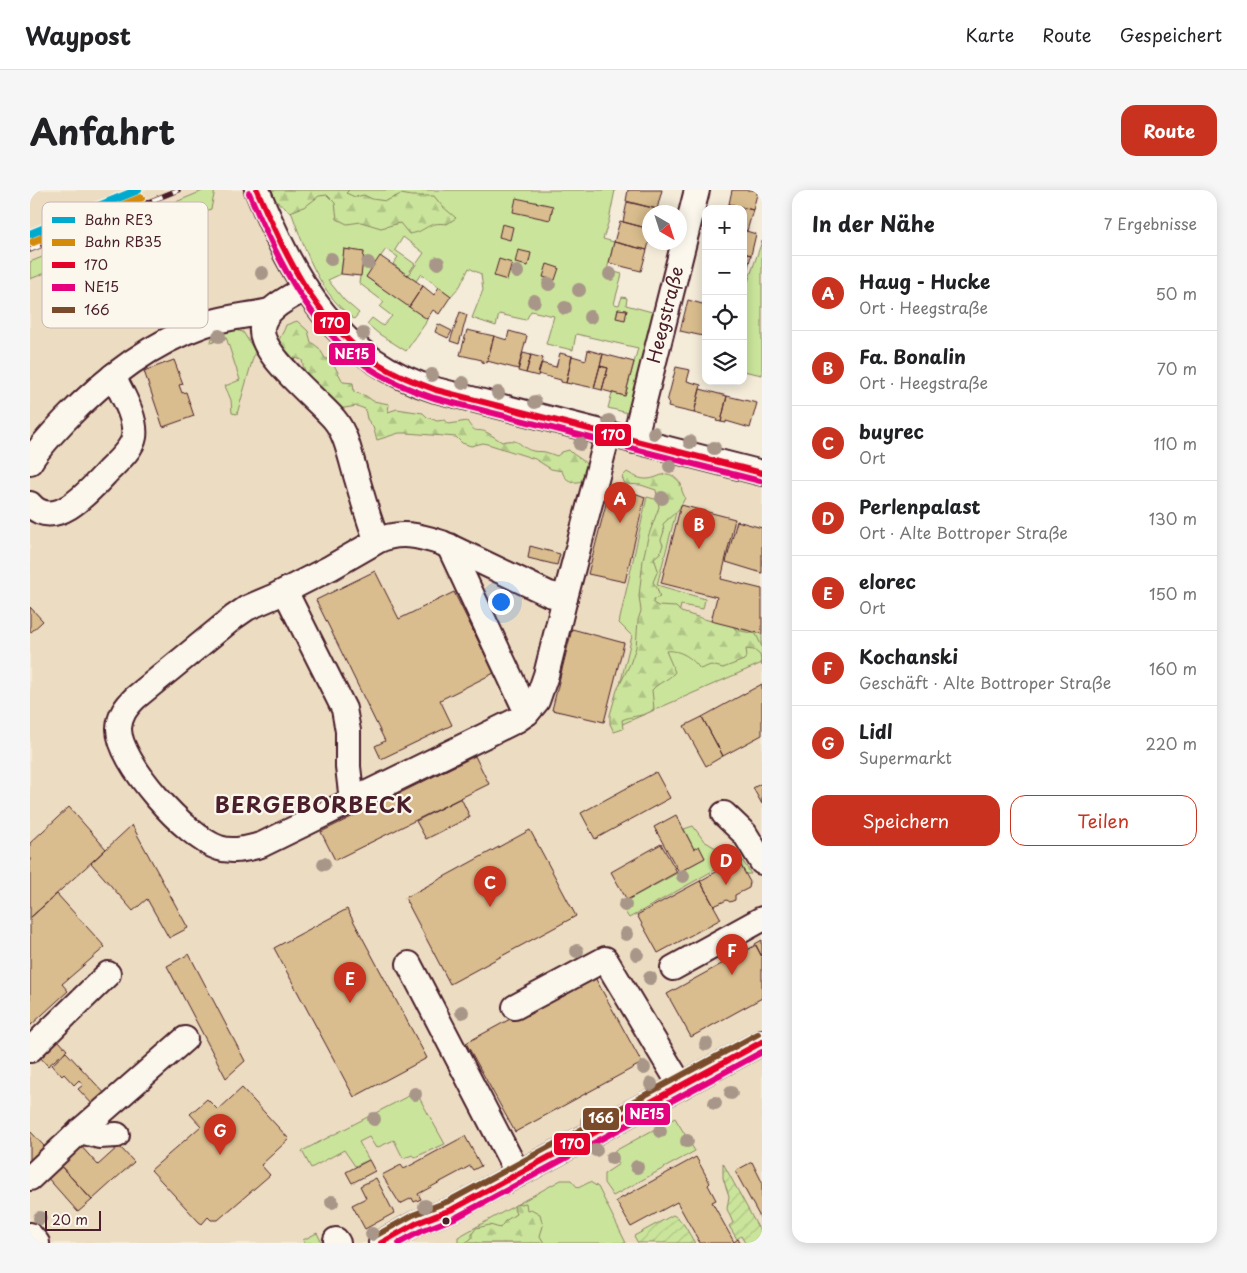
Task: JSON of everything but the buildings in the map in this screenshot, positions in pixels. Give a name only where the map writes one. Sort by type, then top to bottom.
[{"type":"street","points":[[257,190],[276,235],[306,288],[324,315],[348,341],[364,354],[399,376],[436,390],[762,474]]},
{"type":"street","name":"Heegstraße","points":[[634,441],[698,190]]},
{"type":"street","points":[[208,324],[224,318],[270,311],[306,288]]},
{"type":"street","points":[[270,311],[262,328],[266,343],[286,371],[336,421],[349,453],[369,521],[377,541]]},
{"type":"street","points":[[30,462],[55,431],[84,400],[113,376],[152,349],[196,328]]},
{"type":"street","points":[[30,504],[46,513],[69,508],[83,498],[133,441],[134,421],[113,376]]},
{"type":"street","points":[[565,598],[549,594],[449,546],[426,538],[398,534],[377,541],[285,591],[246,608],[136,698],[123,713],[120,721],[121,740],[130,762],[173,816],[192,833],[219,849],[230,850],[261,845],[502,728],[527,713],[537,701],[546,675],[608,434]]},
{"type":"street","points":[[449,546],[527,713]]},
{"type":"street","points":[[285,591],[344,709],[348,731],[348,766],[352,801]]},
{"type":"street","points":[[724,814],[745,834],[762,862]]},
{"type":"street","points":[[673,968],[762,919]]},
{"type":"street","points":[[515,1007],[605,960],[681,1086]]},
{"type":"street","points":[[409,964],[518,1174]]},
{"type":"street","points":[[30,1050],[108,974]]},
{"type":"street","points":[[30,1178],[80,1131],[185,1039]]},
{"type":"street","points":[[381,1243],[417,1223],[452,1209],[762,1042]]},
{"type":"street","points":[[80,1131],[99,1136],[117,1135]]},
{"type":"street","points":[[410,1243],[452,1209]]},
{"type":"street","points":[[30,1235],[37,1243]]},
{"type":"shaded area","points":[[30,190],[257,190],[292,266],[386,369],[762,473],[762,1243],[30,1243]]},
{"type":"green space","points":[[205,190],[215,190],[211,209],[208,210],[208,202],[176,202]]},
{"type":"green space","points":[[272,190],[349,190],[346,193],[355,197],[364,195],[372,199],[386,201],[401,194],[434,196],[456,218],[447,224],[430,225],[420,231],[409,234],[400,223],[381,228],[361,222],[347,224],[337,219],[335,203],[327,195],[319,196],[306,206],[290,212],[275,200]]},
{"type":"green space","points":[[283,190],[615,190],[603,239],[614,242],[607,270],[622,274],[614,304],[619,305],[622,297],[627,298],[626,305],[652,312],[653,315],[628,413],[608,408],[612,393],[625,396],[638,348],[576,334],[573,350],[546,344],[554,316],[531,311],[526,320],[499,314],[496,326],[472,318],[483,290],[481,274],[469,268],[460,286],[451,296],[421,274],[416,281],[408,276],[424,253],[403,237],[395,250],[415,264],[407,275],[393,264],[398,257],[386,249],[366,277],[427,319],[425,324],[406,351],[367,324],[372,318],[383,326],[392,316],[380,307],[384,302],[359,283],[364,252],[344,249],[341,274],[328,280],[344,300],[359,313],[354,319],[328,293],[318,277]]},
{"type":"green space","points":[[762,241],[762,375],[747,372],[747,284]]},
{"type":"green space","points":[[42,257],[42,274],[30,279],[30,262]]},
{"type":"green space","points":[[297,321],[308,331],[311,342],[319,348],[325,358],[331,361],[343,382],[353,383],[354,392],[366,396],[373,401],[389,404],[388,412],[397,409],[423,413],[427,417],[437,421],[444,420],[449,424],[467,421],[475,430],[484,431],[502,442],[517,442],[528,450],[557,456],[569,450],[587,465],[587,476],[580,482],[570,481],[562,471],[551,469],[535,459],[483,443],[471,446],[462,443],[456,437],[399,433],[377,440],[373,427],[367,419],[365,409],[357,406],[332,410],[309,380],[302,360],[291,357],[278,343],[286,325]]},
{"type":"green space","points":[[227,328],[243,332],[255,351],[237,414],[232,413],[231,400],[225,386],[240,380],[226,337],[211,343],[214,335]]},
{"type":"green space","points":[[627,472],[643,479],[664,474],[671,475],[681,484],[685,498],[679,509],[663,524],[664,531],[661,540],[663,545],[660,553],[654,558],[658,570],[653,582],[660,597],[654,599],[653,603],[658,606],[676,607],[681,612],[711,621],[719,618],[730,622],[736,630],[756,634],[762,647],[762,666],[760,655],[754,650],[746,649],[747,656],[744,660],[723,668],[711,665],[700,669],[694,661],[685,655],[676,651],[666,651],[675,672],[652,690],[654,709],[650,712],[622,720],[623,729],[614,732],[610,724],[610,715],[617,690],[636,647],[638,620],[641,611],[639,596],[643,560],[648,537],[659,507],[656,490],[641,485],[625,484],[622,477]]},
{"type":"green space","points":[[647,497],[678,505],[657,585],[705,599],[703,609],[681,605],[679,614],[762,634],[762,663],[620,725],[613,714],[632,636],[619,623]]},
{"type":"green space","points":[[693,826],[704,841],[714,847],[739,855],[751,874],[746,874],[740,864],[732,860],[629,918],[620,904],[705,858],[699,847],[694,849],[684,829]]},
{"type":"green space","points":[[416,1092],[445,1144],[415,1157],[413,1155],[403,1158],[394,1140],[376,1148],[369,1137],[359,1142],[369,1160],[355,1166],[344,1150],[311,1168],[302,1151]]},
{"type":"green space","points":[[675,1118],[695,1151],[613,1196],[604,1183],[604,1174],[619,1164],[613,1152]]},
{"type":"green space","points":[[723,1163],[762,1235],[762,1243],[745,1243],[741,1236],[737,1239],[729,1226],[733,1223],[727,1209],[729,1196],[723,1178]]},
{"type":"green space","points":[[561,1180],[571,1180],[578,1188],[590,1182],[598,1187],[626,1243],[458,1243],[458,1237]]},
{"type":"green space","points":[[526,1203],[527,1210],[531,1209],[540,1214],[543,1226],[540,1236],[544,1243],[465,1243],[472,1238],[476,1228],[490,1225],[500,1228],[505,1221],[516,1214],[515,1205]]},
{"type":"green space","points":[[673,1215],[683,1223],[695,1243],[638,1243],[634,1236]]},
{"type":"green space","points":[[317,1233],[322,1243],[305,1243],[303,1240]]},
{"type":"railway","points":[[148,202],[178,190]]},
{"type":"railway","points":[[30,250],[42,245]]},
{"type":"rail line","name":"RE3","points":[[109,202],[138,190]]},
{"type":"rail line","name":"RB35","points":[[131,202],[141,198]]},
{"type":"rail line","name":"RE3","points":[[30,234],[42,229]]},
{"type":"rail line","name":"RB35","points":[[33,242],[42,238]]},
{"type":"transit line","name":"170","points":[[257,190],[290,260],[317,304],[351,343],[386,368],[436,390],[762,473]]},
{"type":"transit line","name":"NE15","points":[[249,193],[283,265],[310,309],[326,330],[345,348],[365,365],[381,375],[407,388],[434,398],[760,481]]},
{"type":"transit line","name":"166","points":[[377,1235],[413,1215],[449,1201],[758,1034]]},
{"type":"transit line","name":"170","points":[[381,1243],[417,1223],[453,1209],[762,1042]]},
{"type":"transit line","name":"NE15","points":[[399,1243],[421,1231],[457,1217],[762,1052]]},
{"type":"place","name":"Haug - Hucke","points":[[620,523]]},
{"type":"place","name":"Fa. Bonalin","points":[[699,549]]},
{"type":"place","name":"Perlenpalast","points":[[726,885]]},
{"type":"place","name":"buyrec","points":[[490,907]]},
{"type":"place","name":"Kochanski","points":[[732,975]]},
{"type":"place","name":"elorec","points":[[350,1003]]},
{"type":"place","name":"Lidl","points":[[220,1155]]},
{"type":"district","name":"BERGEBORBECK","points":[[314,805]]}]
